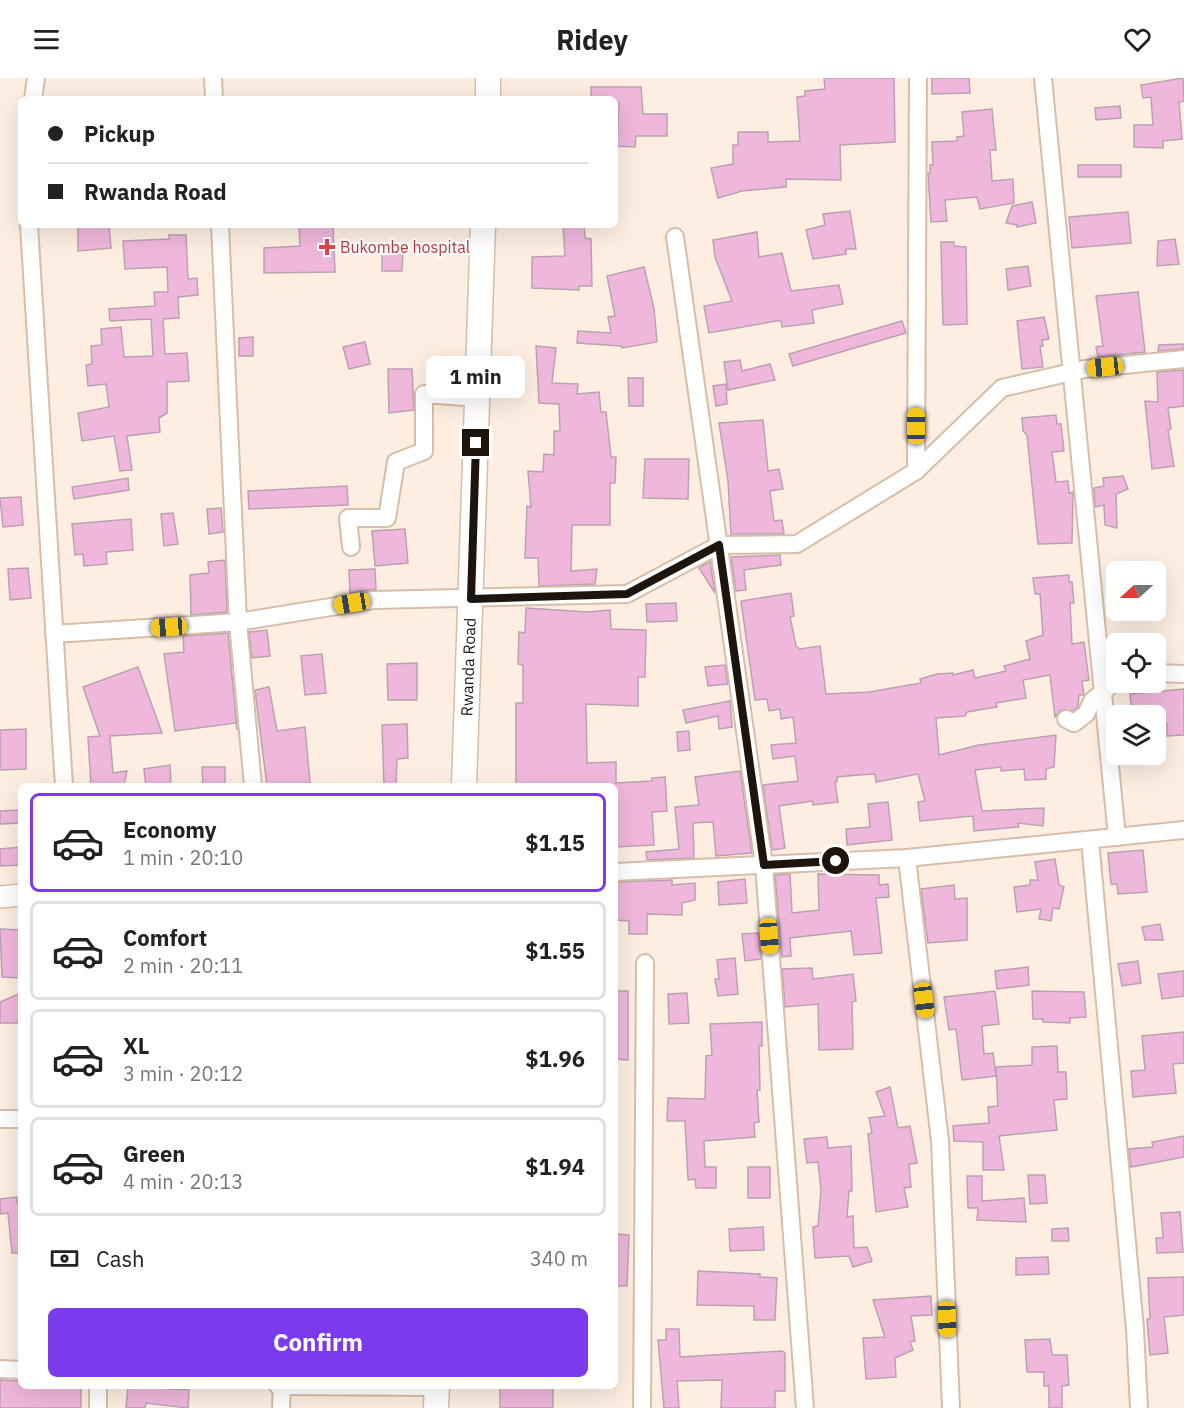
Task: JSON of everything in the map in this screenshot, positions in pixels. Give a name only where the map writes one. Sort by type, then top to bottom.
[{"type":"highway","points":[[488,78],[488,96]]},
{"type":"highway","name":"Rwanda Road","points":[[464,783],[483,228]]},
{"type":"main road","points":[[0,897],[18,895]]},
{"type":"street","points":[[33,96],[36,78]]},
{"type":"street","points":[[213,78],[214,96]]},
{"type":"street","points":[[916,471],[918,78]]},
{"type":"street","points":[[1043,78],[1072,372],[1106,658]]},
{"type":"street","points":[[29,228],[64,783]]},
{"type":"street","points":[[220,228],[238,622],[254,783]]},
{"type":"street","points":[[675,237],[764,865],[805,1408]]},
{"type":"street","points":[[54,634],[238,622],[374,600],[627,594],[719,545],[797,544],[916,471],[1002,388],[1072,372],[1184,359]]},
{"type":"street","points":[[351,547],[348,518],[387,518],[396,462],[424,451],[424,394],[478,399]]},
{"type":"street","points":[[1166,673],[1184,674]]},
{"type":"street","points":[[1066,719],[1074,723],[1086,714],[1092,701],[1106,686]]},
{"type":"street","points":[[1109,693],[1116,837]]},
{"type":"street","points":[[618,872],[907,858],[1184,830]]},
{"type":"street","points":[[1090,840],[1135,1329],[1139,1408]]},
{"type":"street","points":[[907,858],[940,1141],[951,1408]]},
{"type":"street","points":[[642,1408],[645,963]]},
{"type":"street","points":[[0,1119],[18,1119]]},
{"type":"street","points":[[0,1369],[18,1370]]},
{"type":"street","points":[[98,1389],[98,1408]]},
{"type":"street","points":[[281,1389],[281,1408]]},
{"type":"street","points":[[340,1389],[437,1394]]},
{"type":"building","points":[[824,78],[894,78],[895,142],[840,145],[841,180],[786,179],[786,187],[742,191],[718,198],[711,168],[733,164],[733,145],[738,145],[738,132],[768,132],[768,142],[800,141],[797,97],[805,96],[805,91],[825,89]]},
{"type":"building","points":[[932,78],[969,78],[970,93],[932,94]]},
{"type":"building","points":[[1183,78],[1184,101],[1179,102],[1182,139],[1163,141],[1163,148],[1134,147],[1134,125],[1153,125],[1151,97],[1143,98],[1141,85]]},
{"type":"building","points":[[591,87],[641,87],[643,114],[667,114],[667,136],[636,136],[635,147],[618,146],[618,96],[591,96]]},
{"type":"building","points":[[1120,106],[1121,118],[1096,120],[1095,108]]},
{"type":"building","points":[[992,109],[996,150],[990,150],[992,181],[1013,179],[1014,203],[980,209],[977,197],[945,200],[947,221],[931,222],[928,173],[930,173],[930,165],[933,165],[932,142],[957,141],[957,137],[964,136],[962,112]]},
{"type":"building","points":[[1078,165],[1121,165],[1121,177],[1078,177]]},
{"type":"building","points":[[1032,202],[1036,223],[1017,227],[1017,225],[1006,223],[1012,206]]},
{"type":"building","points":[[850,211],[856,249],[846,249],[846,254],[813,259],[806,230],[825,225],[823,214]]},
{"type":"building","points":[[1128,212],[1131,243],[1072,248],[1069,217]]},
{"type":"building","points":[[78,228],[109,228],[111,248],[78,251]]},
{"type":"building","points":[[299,228],[333,228],[335,272],[264,273],[264,248],[300,246]]},
{"type":"building","points":[[563,228],[584,228],[585,238],[591,239],[592,286],[579,286],[579,290],[532,288],[532,257],[565,256]]},
{"type":"building","points":[[757,232],[759,257],[782,253],[791,291],[839,285],[843,304],[812,310],[814,323],[782,327],[781,321],[776,321],[709,333],[704,306],[732,301],[715,257],[713,240]]},
{"type":"building","points":[[169,235],[186,235],[188,279],[197,278],[198,295],[178,297],[179,318],[163,319],[165,354],[187,353],[189,381],[167,382],[167,413],[159,418],[160,432],[127,436],[132,470],[120,471],[114,436],[82,441],[78,413],[109,407],[106,384],[88,386],[86,365],[92,364],[91,346],[102,345],[101,329],[121,327],[124,357],[153,356],[151,319],[110,321],[109,309],[155,306],[154,292],[168,292],[167,267],[125,269],[123,241],[169,239]]},
{"type":"building","points":[[1175,239],[1179,264],[1157,266],[1158,241]]},
{"type":"building","points":[[941,242],[954,242],[954,246],[966,247],[967,324],[943,325]]},
{"type":"building","points":[[403,251],[402,271],[382,271],[382,252]]},
{"type":"building","points":[[1028,266],[1031,286],[1008,290],[1006,269]]},
{"type":"building","points":[[644,267],[654,308],[657,342],[622,348],[621,346],[577,343],[578,331],[611,333],[608,317],[615,316],[607,276]]},
{"type":"building","points":[[1138,292],[1145,352],[1098,357],[1096,347],[1103,346],[1096,296]]},
{"type":"building","points":[[1044,317],[1049,339],[1042,340],[1043,346],[1040,346],[1043,367],[1022,369],[1017,321]]},
{"type":"building","points":[[902,321],[906,333],[793,366],[789,354]]},
{"type":"building","points":[[253,337],[253,356],[239,356],[239,338]]},
{"type":"building","points":[[365,342],[370,364],[349,369],[343,347]]},
{"type":"building","points":[[1184,344],[1184,349],[1158,351],[1159,345]]},
{"type":"building","points":[[536,346],[556,348],[552,383],[578,384],[577,394],[599,392],[601,412],[606,412],[611,457],[616,457],[615,483],[610,483],[610,525],[572,525],[571,571],[597,569],[595,584],[539,586],[538,558],[525,558],[527,506],[531,507],[528,471],[543,472],[544,454],[554,455],[554,431],[560,431],[559,404],[539,403]]},
{"type":"building","points":[[740,360],[742,371],[770,364],[775,380],[728,390],[724,362]]},
{"type":"building","points":[[388,369],[412,369],[414,410],[389,413]]},
{"type":"building","points":[[1184,370],[1184,406],[1168,408],[1171,429],[1168,430],[1174,466],[1152,469],[1145,401],[1158,402],[1157,372]]},
{"type":"building","points":[[628,378],[643,378],[643,406],[629,406]]},
{"type":"building","points":[[726,384],[727,404],[716,406],[713,386]]},
{"type":"building","points":[[1056,415],[1057,424],[1061,424],[1064,451],[1052,452],[1056,482],[1068,481],[1069,493],[1073,492],[1072,543],[1038,544],[1027,435],[1023,431],[1022,418]]},
{"type":"building","points":[[763,420],[768,471],[779,469],[783,489],[770,491],[774,521],[782,520],[784,534],[731,534],[728,481],[719,423]]},
{"type":"building","points":[[645,459],[689,459],[688,499],[643,498]]},
{"type":"building","points":[[1123,476],[1128,489],[1116,494],[1117,528],[1105,525],[1104,505],[1095,507],[1094,488],[1104,486],[1103,478]]},
{"type":"building","points":[[128,478],[129,490],[74,499],[72,487]]},
{"type":"building","points":[[347,486],[348,505],[249,509],[248,491]]},
{"type":"building","points":[[21,497],[23,525],[3,527],[0,498]]},
{"type":"building","points":[[221,508],[223,532],[209,534],[207,509]]},
{"type":"building","points":[[173,513],[178,544],[164,546],[161,514]]},
{"type":"building","points":[[131,519],[133,550],[106,552],[107,564],[84,566],[83,554],[75,555],[72,524]]},
{"type":"building","points":[[405,529],[408,563],[375,566],[372,531]]},
{"type":"building","points":[[780,555],[781,565],[744,570],[746,590],[736,591],[731,557]]},
{"type":"building","points":[[225,560],[227,612],[191,615],[190,575],[209,573],[208,562]]},
{"type":"building","points":[[710,561],[715,593],[699,568]]},
{"type":"building","points":[[28,568],[31,598],[10,600],[8,569]]},
{"type":"building","points":[[375,569],[376,589],[350,593],[349,570]]},
{"type":"building","points":[[1069,575],[1074,603],[1070,603],[1072,644],[1084,642],[1089,680],[1082,681],[1084,695],[1079,695],[1078,707],[1073,711],[1061,710],[1055,717],[1050,675],[1023,680],[1026,698],[996,703],[997,707],[967,712],[965,716],[936,718],[939,755],[979,745],[1056,735],[1054,767],[1046,769],[1046,779],[1025,780],[1024,769],[1001,771],[1001,767],[975,770],[982,811],[1044,808],[1043,826],[1018,823],[1019,827],[974,831],[973,816],[920,821],[918,802],[925,801],[918,774],[876,782],[875,774],[858,775],[837,777],[837,782],[835,782],[838,802],[813,805],[812,801],[779,806],[785,848],[772,850],[763,785],[798,781],[795,756],[773,759],[771,745],[796,743],[793,717],[781,719],[780,709],[769,711],[767,699],[755,700],[741,601],[791,593],[794,616],[790,617],[796,646],[800,649],[820,646],[826,694],[869,692],[921,683],[920,679],[937,674],[953,673],[953,675],[973,670],[975,678],[1006,671],[1004,666],[1030,659],[1026,641],[1043,635],[1040,594],[1035,594],[1033,578]]},
{"type":"building","points":[[676,603],[677,621],[647,622],[646,604]]},
{"type":"building","points":[[526,608],[587,612],[610,610],[611,629],[646,630],[645,677],[638,677],[638,706],[586,704],[587,763],[616,762],[616,783],[516,783],[516,703],[523,703],[523,665],[518,664],[519,632],[525,633]]},
{"type":"building","points":[[267,630],[270,656],[252,658],[249,632]]},
{"type":"building","points":[[228,633],[237,730],[236,723],[175,731],[164,654],[184,652],[183,636]]},
{"type":"building","points":[[322,654],[326,693],[305,695],[301,656]]},
{"type":"building","points":[[417,663],[417,700],[388,700],[387,664]]},
{"type":"building","points":[[725,665],[728,684],[708,686],[705,667]]},
{"type":"building","points":[[138,667],[162,733],[110,736],[113,773],[127,771],[124,783],[91,783],[88,737],[100,736],[83,687]]},
{"type":"building","points":[[269,687],[277,731],[305,727],[310,783],[267,783],[255,690]]},
{"type":"building","points":[[1184,689],[1184,735],[1167,736],[1166,705],[1131,705],[1130,694],[1166,693],[1166,691]]},
{"type":"building","points":[[730,701],[732,727],[719,729],[718,716],[686,723],[683,710]]},
{"type":"building","points":[[407,724],[408,758],[397,759],[396,783],[384,783],[382,725]]},
{"type":"building","points":[[26,729],[26,769],[0,770],[0,730]]},
{"type":"building","points":[[689,731],[690,750],[678,751],[677,732]]},
{"type":"building","points":[[170,765],[171,783],[146,783],[144,769]]},
{"type":"building","points":[[202,767],[225,767],[225,783],[203,783]]},
{"type":"building","points":[[740,771],[752,853],[716,856],[713,822],[693,823],[694,858],[647,860],[646,852],[679,849],[675,807],[699,805],[695,777]]},
{"type":"building","points":[[665,777],[667,811],[652,812],[654,845],[618,847],[618,783],[616,783],[652,781],[652,778]]},
{"type":"building","points":[[888,802],[892,840],[847,845],[846,829],[870,827],[868,804]]},
{"type":"building","points":[[18,810],[18,823],[0,824],[0,811]]},
{"type":"building","points":[[18,847],[18,865],[0,866],[0,849]]},
{"type":"building","points":[[1143,850],[1147,892],[1118,894],[1117,884],[1111,884],[1108,853]]},
{"type":"building","points":[[1055,859],[1059,885],[1064,887],[1059,909],[1053,908],[1051,921],[1039,919],[1041,909],[1017,912],[1014,887],[1030,885],[1030,880],[1038,880],[1035,862]]},
{"type":"building","points":[[790,874],[792,913],[819,910],[818,874],[879,875],[879,885],[888,884],[889,897],[876,898],[882,953],[854,955],[851,931],[790,938],[791,956],[782,957],[775,875]]},
{"type":"building","points":[[745,879],[747,903],[719,905],[718,882]]},
{"type":"building","points":[[672,880],[672,885],[695,883],[695,900],[682,903],[682,915],[647,914],[647,934],[629,934],[629,921],[618,920],[618,882]]},
{"type":"building","points":[[954,885],[955,899],[967,898],[967,940],[928,943],[921,889]]},
{"type":"building","points":[[1160,924],[1163,940],[1145,940],[1142,927]]},
{"type":"building","points":[[0,929],[18,930],[18,978],[2,977]]},
{"type":"building","points":[[759,933],[761,959],[745,961],[742,934]]},
{"type":"building","points":[[735,958],[738,994],[718,996],[715,979],[719,979],[717,960]]},
{"type":"building","points":[[1138,961],[1141,983],[1122,986],[1118,964]]},
{"type":"building","points":[[1028,967],[1029,985],[997,989],[995,971]]},
{"type":"building","points":[[812,968],[813,979],[853,974],[856,1001],[852,1002],[853,1049],[819,1050],[818,1004],[785,1007],[782,969]]},
{"type":"building","points":[[1184,971],[1184,996],[1162,999],[1158,974]]},
{"type":"building","points":[[618,991],[628,991],[628,1060],[618,1059]]},
{"type":"building","points":[[995,991],[999,1024],[982,1026],[984,1054],[993,1053],[996,1076],[962,1080],[956,1029],[949,1030],[944,997]]},
{"type":"building","points":[[1032,991],[1084,992],[1086,1017],[1070,1018],[1070,1023],[1043,1022],[1043,1019],[1033,1019]]},
{"type":"building","points":[[687,993],[689,1023],[669,1024],[668,994]]},
{"type":"building","points":[[18,994],[18,1023],[0,1023],[0,1002]]},
{"type":"building","points":[[762,1022],[762,1046],[759,1046],[760,1090],[757,1090],[759,1122],[754,1123],[755,1137],[704,1141],[705,1167],[716,1167],[716,1188],[696,1188],[695,1179],[688,1180],[685,1121],[667,1121],[668,1098],[705,1099],[706,1056],[712,1055],[710,1024]]},
{"type":"building","points":[[1184,1032],[1184,1063],[1173,1064],[1176,1093],[1133,1097],[1131,1071],[1145,1070],[1142,1036]]},
{"type":"building","points":[[1057,1046],[1058,1072],[1066,1072],[1067,1099],[1054,1100],[1057,1130],[999,1136],[1004,1170],[983,1170],[983,1142],[954,1141],[953,1126],[989,1123],[988,1107],[998,1106],[996,1067],[1032,1065],[1032,1047]]},
{"type":"building","points":[[890,1087],[898,1128],[910,1126],[917,1163],[909,1164],[911,1187],[904,1188],[908,1207],[876,1212],[868,1134],[872,1133],[869,1118],[885,1116],[876,1092]]},
{"type":"building","points":[[1184,1136],[1184,1157],[1131,1167],[1129,1149],[1153,1147],[1152,1142]]},
{"type":"building","points":[[827,1137],[828,1148],[851,1146],[852,1191],[849,1191],[847,1217],[853,1216],[854,1248],[867,1247],[872,1261],[853,1267],[849,1256],[815,1258],[813,1227],[818,1226],[821,1190],[818,1162],[807,1163],[804,1139]]},
{"type":"building","points":[[748,1167],[770,1167],[770,1198],[748,1198]]},
{"type":"building","points":[[1028,1175],[1045,1175],[1047,1203],[1030,1204]]},
{"type":"building","points":[[967,1176],[982,1176],[982,1201],[1024,1198],[1026,1222],[977,1220],[978,1208],[968,1208]]},
{"type":"building","points":[[17,1197],[18,1253],[12,1253],[8,1213],[0,1214],[0,1199]]},
{"type":"building","points":[[1180,1212],[1183,1252],[1157,1253],[1156,1238],[1163,1238],[1161,1213]]},
{"type":"building","points":[[763,1227],[764,1250],[730,1251],[729,1229]]},
{"type":"building","points":[[1068,1228],[1069,1241],[1052,1241],[1052,1229]]},
{"type":"building","points":[[618,1234],[629,1235],[627,1286],[618,1286]]},
{"type":"building","points":[[1048,1257],[1049,1274],[1016,1275],[1016,1258]]},
{"type":"building","points":[[698,1271],[760,1274],[760,1277],[777,1278],[775,1320],[754,1320],[754,1306],[697,1305]]},
{"type":"building","points":[[1184,1277],[1184,1315],[1164,1317],[1168,1353],[1150,1355],[1147,1319],[1150,1319],[1148,1278]]},
{"type":"building","points":[[931,1296],[932,1315],[911,1316],[915,1341],[910,1342],[913,1350],[895,1358],[896,1377],[866,1379],[863,1338],[885,1337],[873,1300]]},
{"type":"building","points":[[666,1329],[679,1329],[680,1357],[782,1351],[785,1353],[785,1391],[775,1391],[775,1408],[721,1408],[722,1380],[677,1381],[679,1408],[664,1408],[658,1340],[666,1340]]},
{"type":"building","points":[[1050,1339],[1052,1355],[1067,1355],[1069,1385],[1062,1386],[1062,1408],[1049,1408],[1049,1386],[1044,1386],[1044,1372],[1027,1372],[1025,1340]]},
{"type":"building","points":[[0,1380],[18,1381],[18,1389],[81,1389],[81,1408],[0,1408]]},
{"type":"building","points":[[128,1389],[189,1390],[188,1408],[146,1403],[145,1408],[126,1408]]},
{"type":"building","points":[[500,1389],[553,1389],[553,1408],[500,1408]]},
{"type":"place","name":"Bukombe hospital","points":[[327,247]]},
{"type":"route","points":[[476,443],[471,599],[627,594],[719,545],[764,865],[836,861]]}]
